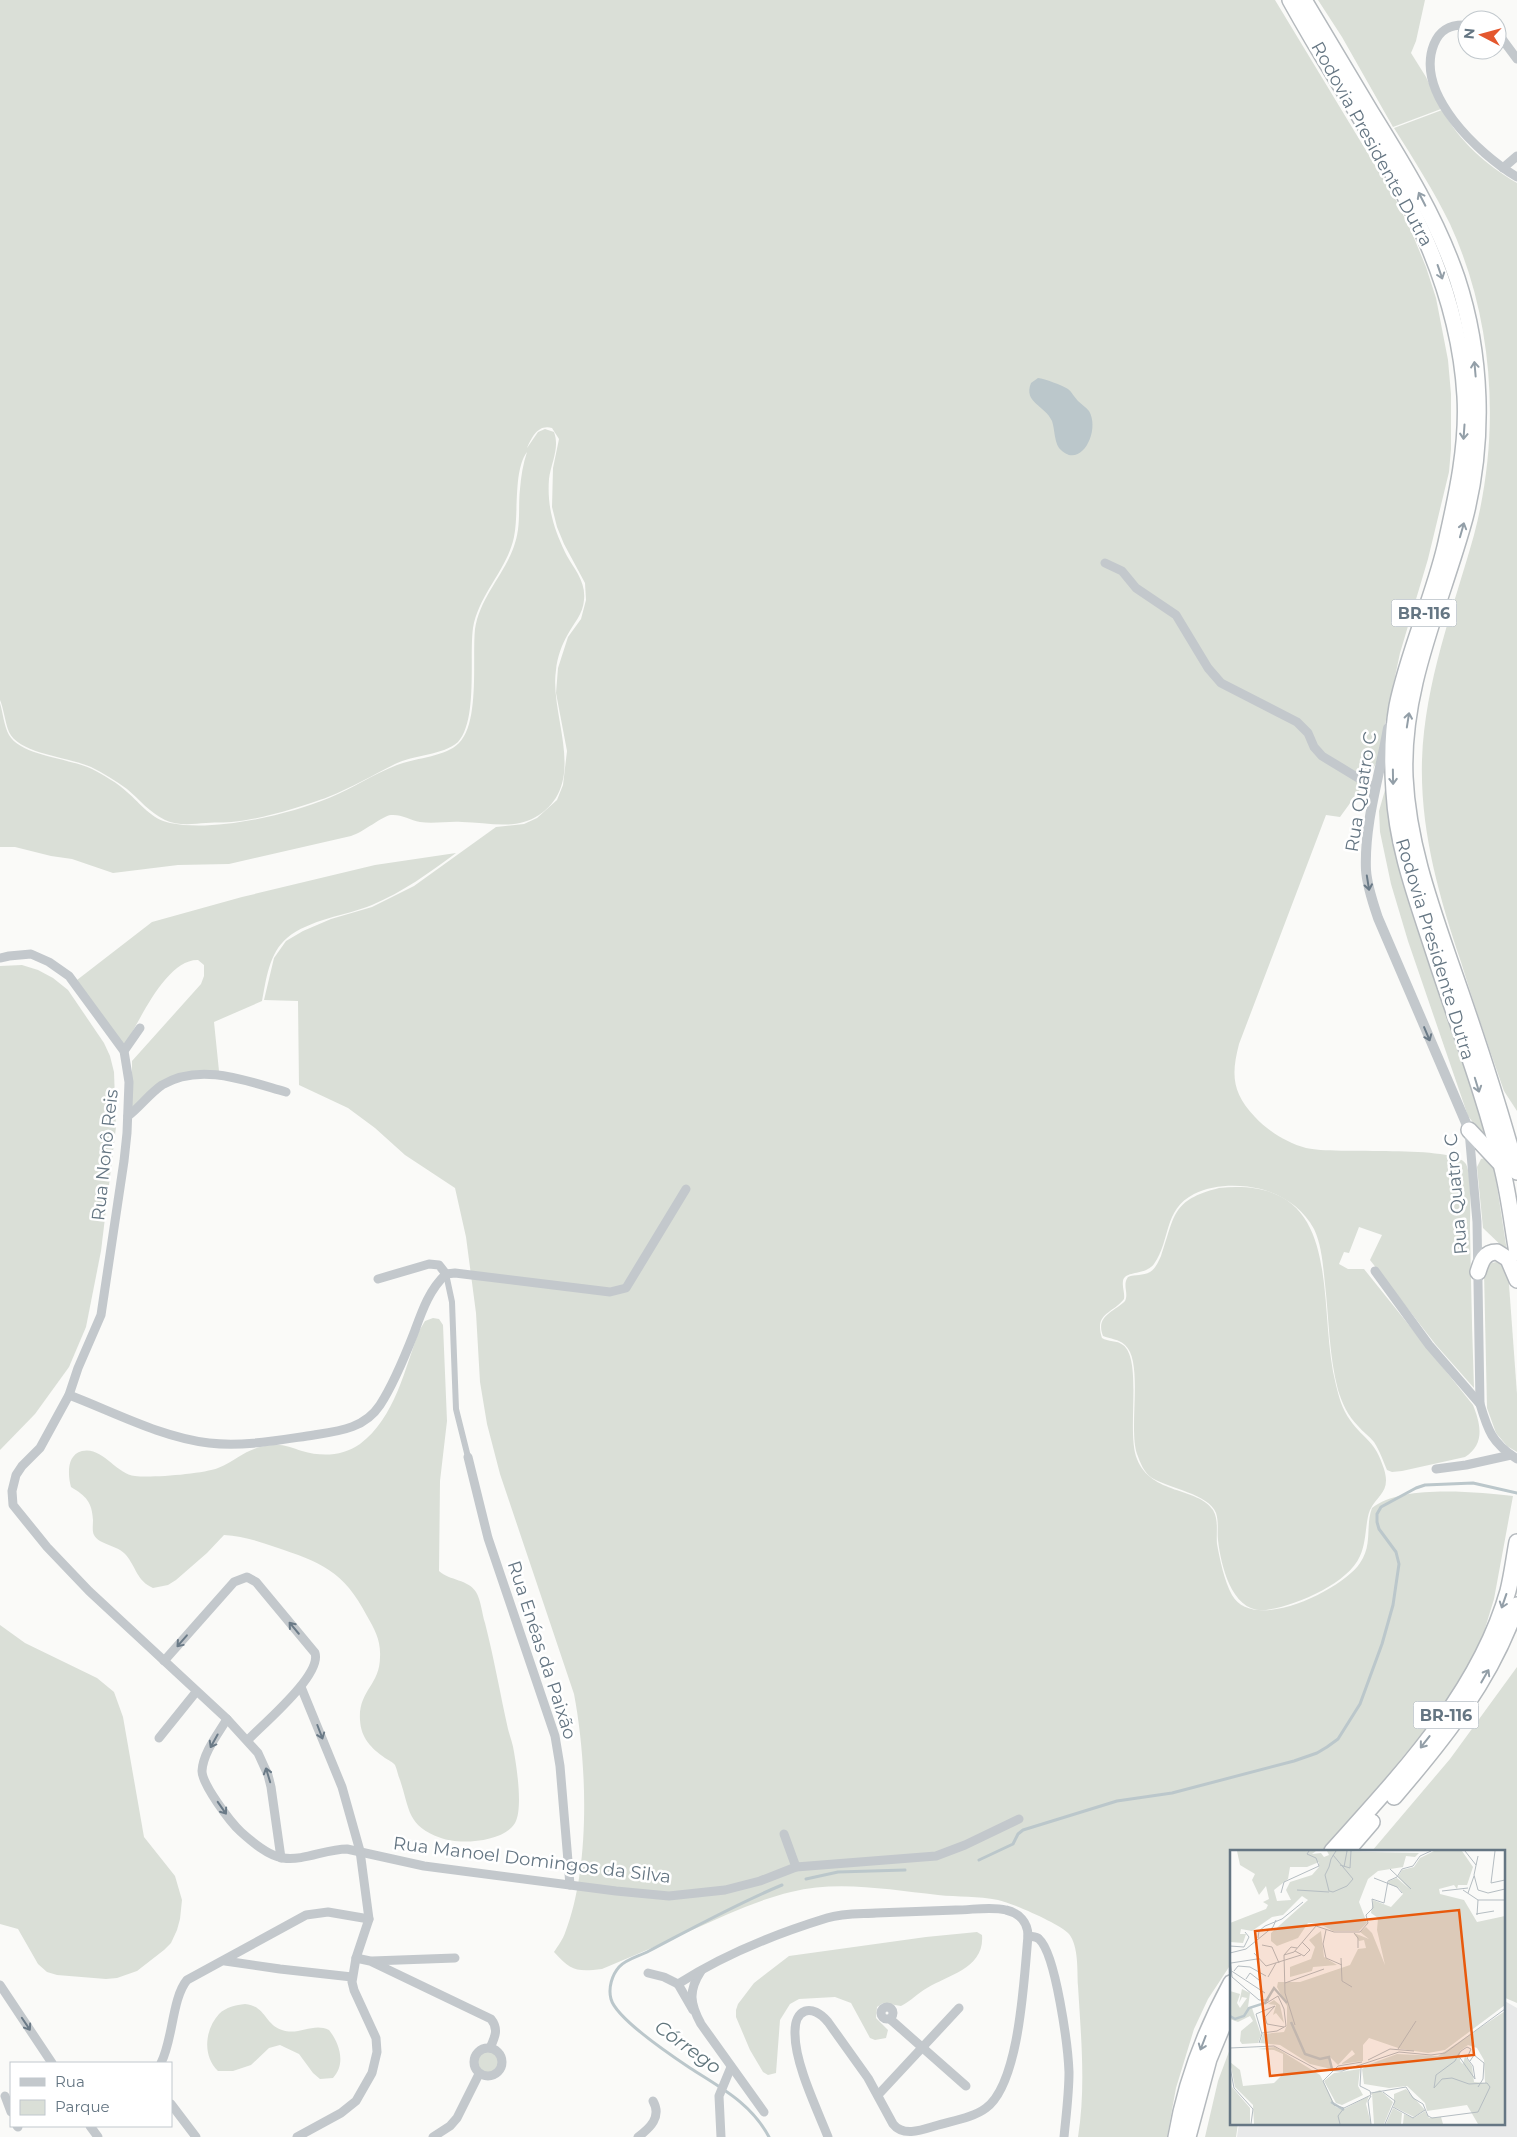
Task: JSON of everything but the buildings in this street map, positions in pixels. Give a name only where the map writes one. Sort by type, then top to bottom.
[{"type":"highway","name":"Rodovia Presidente Dutra","points":[[1290,0],[1403,192],[1433,253],[1451,307],[1458,338],[1466,399],[1461,464],[1440,566],[1411,652],[1397,706],[1394,731],[1394,790],[1398,833],[1409,876],[1502,1165],[1517,1253]]},
{"type":"highway","name":"Rodovia Presidente Dutra","points":[[1304,0],[1421,196],[1450,258],[1470,326],[1478,409],[1476,454],[1470,496],[1455,552],[1414,681],[1406,731],[1405,778],[1413,838],[1421,870],[1498,1107],[1517,1172]]},
{"type":"highway","points":[[1498,1107],[1517,1149]]},
{"type":"highway","points":[[1469,1130],[1502,1165]]},
{"type":"highway","points":[[1478,1272],[1485,1256],[1489,1253],[1497,1252],[1508,1259],[1517,1280]]},
{"type":"highway","name":"BR-116","points":[[1333,1850],[1389,1787],[1445,1716],[1469,1679],[1496,1623],[1508,1590],[1516,1548]]},
{"type":"highway","name":"BR-116","points":[[1348,1850],[1433,1752],[1463,1711],[1485,1676],[1507,1634],[1517,1605]]},
{"type":"highway","points":[[1176,2137],[1196,2061],[1208,2029],[1230,1985]]},
{"type":"highway","points":[[1188,2137],[1209,2059],[1230,2008]]},
{"type":"highway","points":[[1197,2137],[1202,2106],[1217,2059],[1230,2030]]},
{"type":"street","points":[[1457,26],[1452,26],[1440,34],[1430,55],[1431,75],[1443,104],[1460,131],[1503,168],[1517,177]]},
{"type":"street","points":[[1507,46],[1517,59]]},
{"type":"street","points":[[1503,168],[1517,156]]},
{"type":"street","name":"Rua Quatro C","points":[[1450,524],[1414,625],[1394,693],[1374,801],[1366,853],[1366,870],[1368,886],[1378,918],[1469,1130],[1477,1222],[1480,1404],[1492,1438],[1514,1457]]},
{"type":"street","points":[[1104,564],[1122,571],[1136,588],[1176,615],[1208,668],[1221,683],[1297,722],[1308,733],[1314,747],[1322,756],[1373,786]]},
{"type":"street","name":"Rua Nonô Reis","points":[[0,958],[31,954],[57,967],[77,986],[124,1051],[129,1082],[124,1161],[103,1306],[69,1395],[40,1448],[16,1475],[12,1491],[13,1504],[47,1547],[89,1591],[227,1719],[258,1753],[268,1775],[281,1858]]},
{"type":"street","points":[[124,1051],[140,1028]]},
{"type":"street","points":[[128,1116],[161,1086],[187,1076],[212,1074],[226,1076],[286,1092]]},
{"type":"street","points":[[69,1395],[157,1430],[185,1439],[209,1443],[231,1444],[283,1440],[327,1433],[356,1425],[369,1419],[384,1399],[431,1291],[446,1274],[455,1273],[552,1286],[617,1292],[626,1288],[686,1189]]},
{"type":"street","points":[[378,1279],[428,1264],[439,1266],[446,1274],[452,1302],[456,1409],[468,1457]]},
{"type":"street","points":[[1375,1271],[1430,1345],[1480,1404]]},
{"type":"street","name":"Rua Enéas da Paixão","points":[[468,1457],[488,1538],[554,1729],[560,1766],[570,1885]]},
{"type":"street","points":[[1436,1469],[1514,1457]]},
{"type":"street","points":[[164,1661],[234,1582],[247,1577],[256,1582],[315,1653],[316,1659],[314,1668],[301,1687],[248,1740]]},
{"type":"street","points":[[297,2137],[349,2108],[360,2096],[372,2073],[377,2052],[376,2038],[354,1990],[352,1977],[356,1958],[369,1919],[360,1851],[342,1787],[301,1687]]},
{"type":"street","points":[[159,1738],[196,1692]]},
{"type":"street","points":[[227,1719],[203,1765],[204,1779],[240,1832],[273,1855],[281,1858]]},
{"type":"street","name":"Rua Manoel Domingos da Silva","points":[[281,1858],[293,1858],[337,1849],[360,1851],[424,1866],[669,1896],[702,1894],[760,1881],[796,1867],[936,1856],[1019,1819]]},
{"type":"street","points":[[784,1834],[796,1867]]},
{"type":"street","points":[[678,1984],[702,1968],[750,1946],[827,1918],[850,1914],[1001,1909],[1014,1913],[1024,1921],[1028,1936],[1023,1991],[1012,2060],[1001,2089],[991,2104],[976,2113],[909,2132],[895,2127],[878,2095],[850,2051],[825,2018],[810,2010],[801,2012],[795,2026],[796,2048],[828,2137]]},
{"type":"street","points":[[161,2062],[185,1983],[306,1915],[322,1912],[369,1919]]},
{"type":"street","points":[[1028,1936],[1037,1938],[1047,1951],[1062,2014],[1069,2073],[1064,2137]]},
{"type":"street","points":[[356,1958],[370,1961],[491,2019],[495,2024],[496,2032],[490,2048]]},
{"type":"street","points":[[370,1961],[455,1958]]},
{"type":"street","points":[[225,1961],[352,1977]]},
{"type":"street","points":[[693,2010],[693,1985],[702,1968]]},
{"type":"street","points":[[648,1972],[678,1984],[729,2070],[764,2112]]},
{"type":"street","points":[[0,1985],[51,2062]]},
{"type":"street","points":[[878,2095],[959,2008]]},
{"type":"street","points":[[890,2018],[966,2086]]},
{"type":"street","points":[[490,2048],[501,2056],[501,2068],[492,2076],[480,2074],[475,2068],[475,2056],[480,2050],[490,2048]]},
{"type":"street","points":[[722,2135],[720,2096],[729,2070]]},
{"type":"street","points":[[433,2137],[450,2126],[457,2118],[480,2074]]},
{"type":"street","points":[[5,2094],[10,2109]]},
{"type":"street","points":[[638,2137],[650,2129],[654,2122],[656,2114],[653,2101]]},
{"type":"street","points":[[172,2105],[196,2137]]},
{"type":"shaded area","points":[[1038,378],[1068,389],[1089,411],[1092,419],[1092,429],[1090,438],[1081,452],[1074,455],[1067,454],[1059,448],[1052,421],[1032,400],[1030,395],[1031,383]]},
{"type":"shaded area","points":[[1504,2001],[1517,2008],[1517,2137],[1237,2137],[1239,2124],[1504,2124]]},
{"type":"green space","points":[[0,0],[1275,0],[1396,200],[1426,267],[1436,298],[1448,360],[1451,394],[1451,449],[1449,472],[1428,559],[1400,653],[1377,762],[1340,817],[1326,815],[1239,1044],[1234,1074],[1235,1083],[1242,1100],[1255,1117],[1278,1136],[1299,1146],[1320,1150],[1440,1154],[1457,1158],[1466,1164],[1470,1195],[1474,1388],[1436,1345],[1370,1260],[1382,1235],[1359,1227],[1349,1253],[1344,1252],[1339,1264],[1348,1269],[1364,1269],[1473,1405],[1480,1434],[1476,1446],[1465,1457],[1402,1471],[1392,1472],[1387,1470],[1376,1445],[1351,1418],[1338,1390],[1331,1351],[1322,1256],[1314,1229],[1292,1203],[1261,1189],[1244,1186],[1210,1188],[1194,1194],[1184,1201],[1172,1217],[1163,1245],[1154,1264],[1146,1270],[1127,1275],[1123,1281],[1124,1299],[1102,1319],[1100,1330],[1102,1338],[1121,1343],[1129,1353],[1133,1381],[1134,1447],[1137,1459],[1144,1471],[1153,1479],[1163,1485],[1197,1497],[1213,1510],[1217,1522],[1217,1544],[1229,1589],[1243,1606],[1259,1610],[1278,1609],[1298,1603],[1318,1595],[1351,1573],[1364,1556],[1368,1542],[1372,1508],[1385,1500],[1401,1495],[1440,1491],[1513,1496],[1494,1599],[1480,1645],[1440,1712],[1326,1850],[1230,1850],[1230,1966],[1208,1999],[1194,2029],[1176,2088],[1167,2137],[1078,2137],[1082,2099],[1082,2062],[1076,1952],[1072,1939],[1069,1934],[1056,1925],[1005,1902],[983,1898],[864,1887],[809,1888],[778,1895],[753,1904],[602,1969],[575,1969],[565,1963],[554,1952],[564,1935],[573,1907],[579,1877],[583,1846],[584,1814],[582,1751],[574,1694],[500,1474],[487,1424],[480,1382],[476,1313],[466,1237],[455,1188],[405,1155],[375,1128],[348,1108],[299,1085],[298,1001],[264,1000],[274,958],[286,941],[303,931],[331,919],[372,907],[414,886],[496,827],[524,824],[537,818],[557,800],[563,785],[567,751],[556,693],[558,668],[568,637],[581,619],[586,600],[585,583],[564,544],[552,507],[553,468],[559,439],[552,428],[543,428],[536,432],[527,448],[538,432],[545,429],[554,432],[556,444],[549,479],[550,508],[560,542],[582,582],[584,600],[580,614],[566,638],[557,661],[555,688],[565,766],[562,784],[554,801],[539,815],[520,823],[501,824],[425,823],[398,815],[391,815],[351,836],[229,864],[178,865],[113,873],[72,859],[15,847],[0,847],[0,703],[7,731],[15,742],[34,752],[92,769],[119,785],[157,818],[170,823],[188,825],[229,824],[272,816],[312,804],[352,787],[296,808],[261,817],[236,822],[175,823],[159,817],[127,789],[91,767],[34,750],[14,739],[9,732],[0,700]],"holes":[[[527,452],[521,479],[519,522],[515,543],[506,564],[487,595],[475,629],[474,689],[470,720],[466,733],[453,748],[397,765],[362,782],[395,764],[445,750],[458,742],[464,732],[468,719],[472,688],[473,628],[481,604],[505,560],[514,537],[518,481]]]},
{"type":"green space","points":[[1318,0],[1425,0],[1416,41],[1411,53],[1426,77],[1441,109],[1393,127],[1342,37]]},
{"type":"green space","points":[[1442,110],[1457,133],[1475,152],[1494,168],[1517,183],[1517,1111],[1504,1091],[1445,913],[1432,863],[1422,786],[1424,731],[1428,702],[1441,646],[1474,535],[1483,496],[1488,457],[1490,417],[1489,377],[1484,338],[1476,299],[1465,261],[1444,212],[1394,128]]},
{"type":"green space","points":[[1385,790],[1394,836],[1493,1148],[1468,1116],[1408,941],[1391,884],[1380,832],[1379,811]]},
{"type":"green space","points":[[456,853],[416,882],[383,900],[362,909],[306,926],[287,938],[272,959],[262,1001],[214,1022],[219,1071],[190,1072],[132,1109],[132,1061],[201,984],[204,976],[204,965],[198,960],[186,962],[164,980],[124,1047],[77,980],[152,922],[242,897],[375,865]]},
{"type":"green space","points":[[22,965],[38,970],[53,978],[68,990],[104,1043],[114,1072],[116,1127],[101,1251],[86,1327],[69,1367],[35,1414],[0,1450],[0,966]]},
{"type":"green space","points":[[1485,1158],[1494,1167],[1507,1251],[1483,1228],[1477,1167],[1481,1159]]},
{"type":"green space","points":[[1219,1188],[1260,1189],[1289,1202],[1308,1223],[1318,1251],[1324,1284],[1330,1353],[1336,1385],[1345,1412],[1355,1427],[1377,1452],[1386,1477],[1385,1488],[1370,1510],[1362,1550],[1354,1566],[1333,1584],[1305,1599],[1266,1610],[1254,1609],[1245,1604],[1230,1586],[1222,1562],[1218,1540],[1217,1516],[1212,1506],[1197,1496],[1159,1482],[1152,1478],[1143,1467],[1137,1454],[1135,1442],[1135,1380],[1131,1353],[1123,1343],[1103,1336],[1101,1329],[1107,1315],[1125,1301],[1126,1280],[1128,1277],[1142,1275],[1155,1267],[1161,1256],[1173,1220],[1183,1204],[1203,1193]]},
{"type":"green space","points":[[1502,1263],[1508,1271],[1517,1394],[1517,1452],[1507,1446],[1496,1433],[1487,1408],[1484,1272],[1488,1264]]},
{"type":"green space","points":[[433,1318],[439,1319],[443,1325],[447,1421],[440,1481],[439,1571],[473,1588],[479,1599],[514,1749],[519,1789],[519,1808],[515,1823],[501,1834],[491,1838],[469,1841],[441,1838],[422,1828],[416,1822],[408,1808],[395,1765],[375,1750],[362,1732],[360,1710],[365,1695],[377,1675],[380,1646],[375,1631],[358,1601],[340,1578],[318,1564],[291,1552],[250,1539],[224,1535],[207,1553],[176,1580],[168,1585],[153,1588],[143,1582],[123,1552],[96,1538],[93,1532],[90,1504],[81,1493],[71,1487],[69,1477],[69,1466],[73,1457],[82,1451],[89,1451],[103,1456],[128,1474],[153,1476],[211,1470],[226,1465],[256,1448],[264,1446],[284,1446],[325,1455],[347,1451],[360,1444],[382,1421],[397,1392],[419,1331],[425,1321]]},
{"type":"green space","points":[[0,1625],[25,1643],[97,1678],[114,1692],[123,1717],[144,1837],[175,1876],[182,1900],[180,1919],[171,1943],[137,1971],[117,1978],[106,1979],[57,1975],[47,1972],[38,1964],[18,1929],[0,1924]]},
{"type":"green space","points":[[1517,1667],[1517,2003],[1504,1997],[1504,1850],[1373,1850],[1450,1759]]},
{"type":"green space","points":[[977,1932],[982,1935],[978,1955],[964,1969],[927,1988],[901,2006],[883,2003],[877,2007],[876,2018],[888,2030],[886,2038],[875,2040],[870,2038],[851,2003],[835,1997],[799,1999],[790,2004],[780,2020],[776,2073],[768,2075],[763,2072],[750,2050],[736,2017],[738,2004],[754,1983],[789,1956]]},
{"type":"green space","points":[[245,2004],[257,2008],[272,2024],[282,2030],[294,2031],[317,2027],[329,2030],[336,2041],[340,2054],[339,2067],[333,2078],[320,2079],[313,2073],[299,2054],[280,2045],[269,2048],[251,2065],[233,2071],[218,2071],[209,2058],[207,2042],[211,2027],[219,2014],[231,2007]]},
{"type":"green space","points":[[488,2049],[497,2053],[501,2062],[497,2071],[488,2075],[479,2071],[475,2062],[479,2053]]},
{"type":"green space","points":[[1230,2049],[1230,2124],[1238,2124],[1236,2137],[1205,2137],[1218,2081]]},
{"type":"waterway","points":[[979,1860],[1013,1844],[1018,1834],[1023,1830],[1117,1801],[1172,1793],[1294,1761],[1317,1753],[1327,1747],[1338,1739],[1360,1704],[1382,1644],[1393,1605],[1399,1564],[1396,1552],[1379,1529],[1377,1514],[1381,1507],[1425,1485],[1473,1483],[1517,1493]]},
{"type":"waterway","points":[[806,1879],[838,1872],[905,1870]]},
{"type":"waterway","name":"Córrego","points":[[769,2137],[762,2125],[734,2097],[671,2055],[633,2026],[615,2007],[611,1999],[610,1990],[614,1974],[625,1962],[731,1908],[782,1885]]}]
